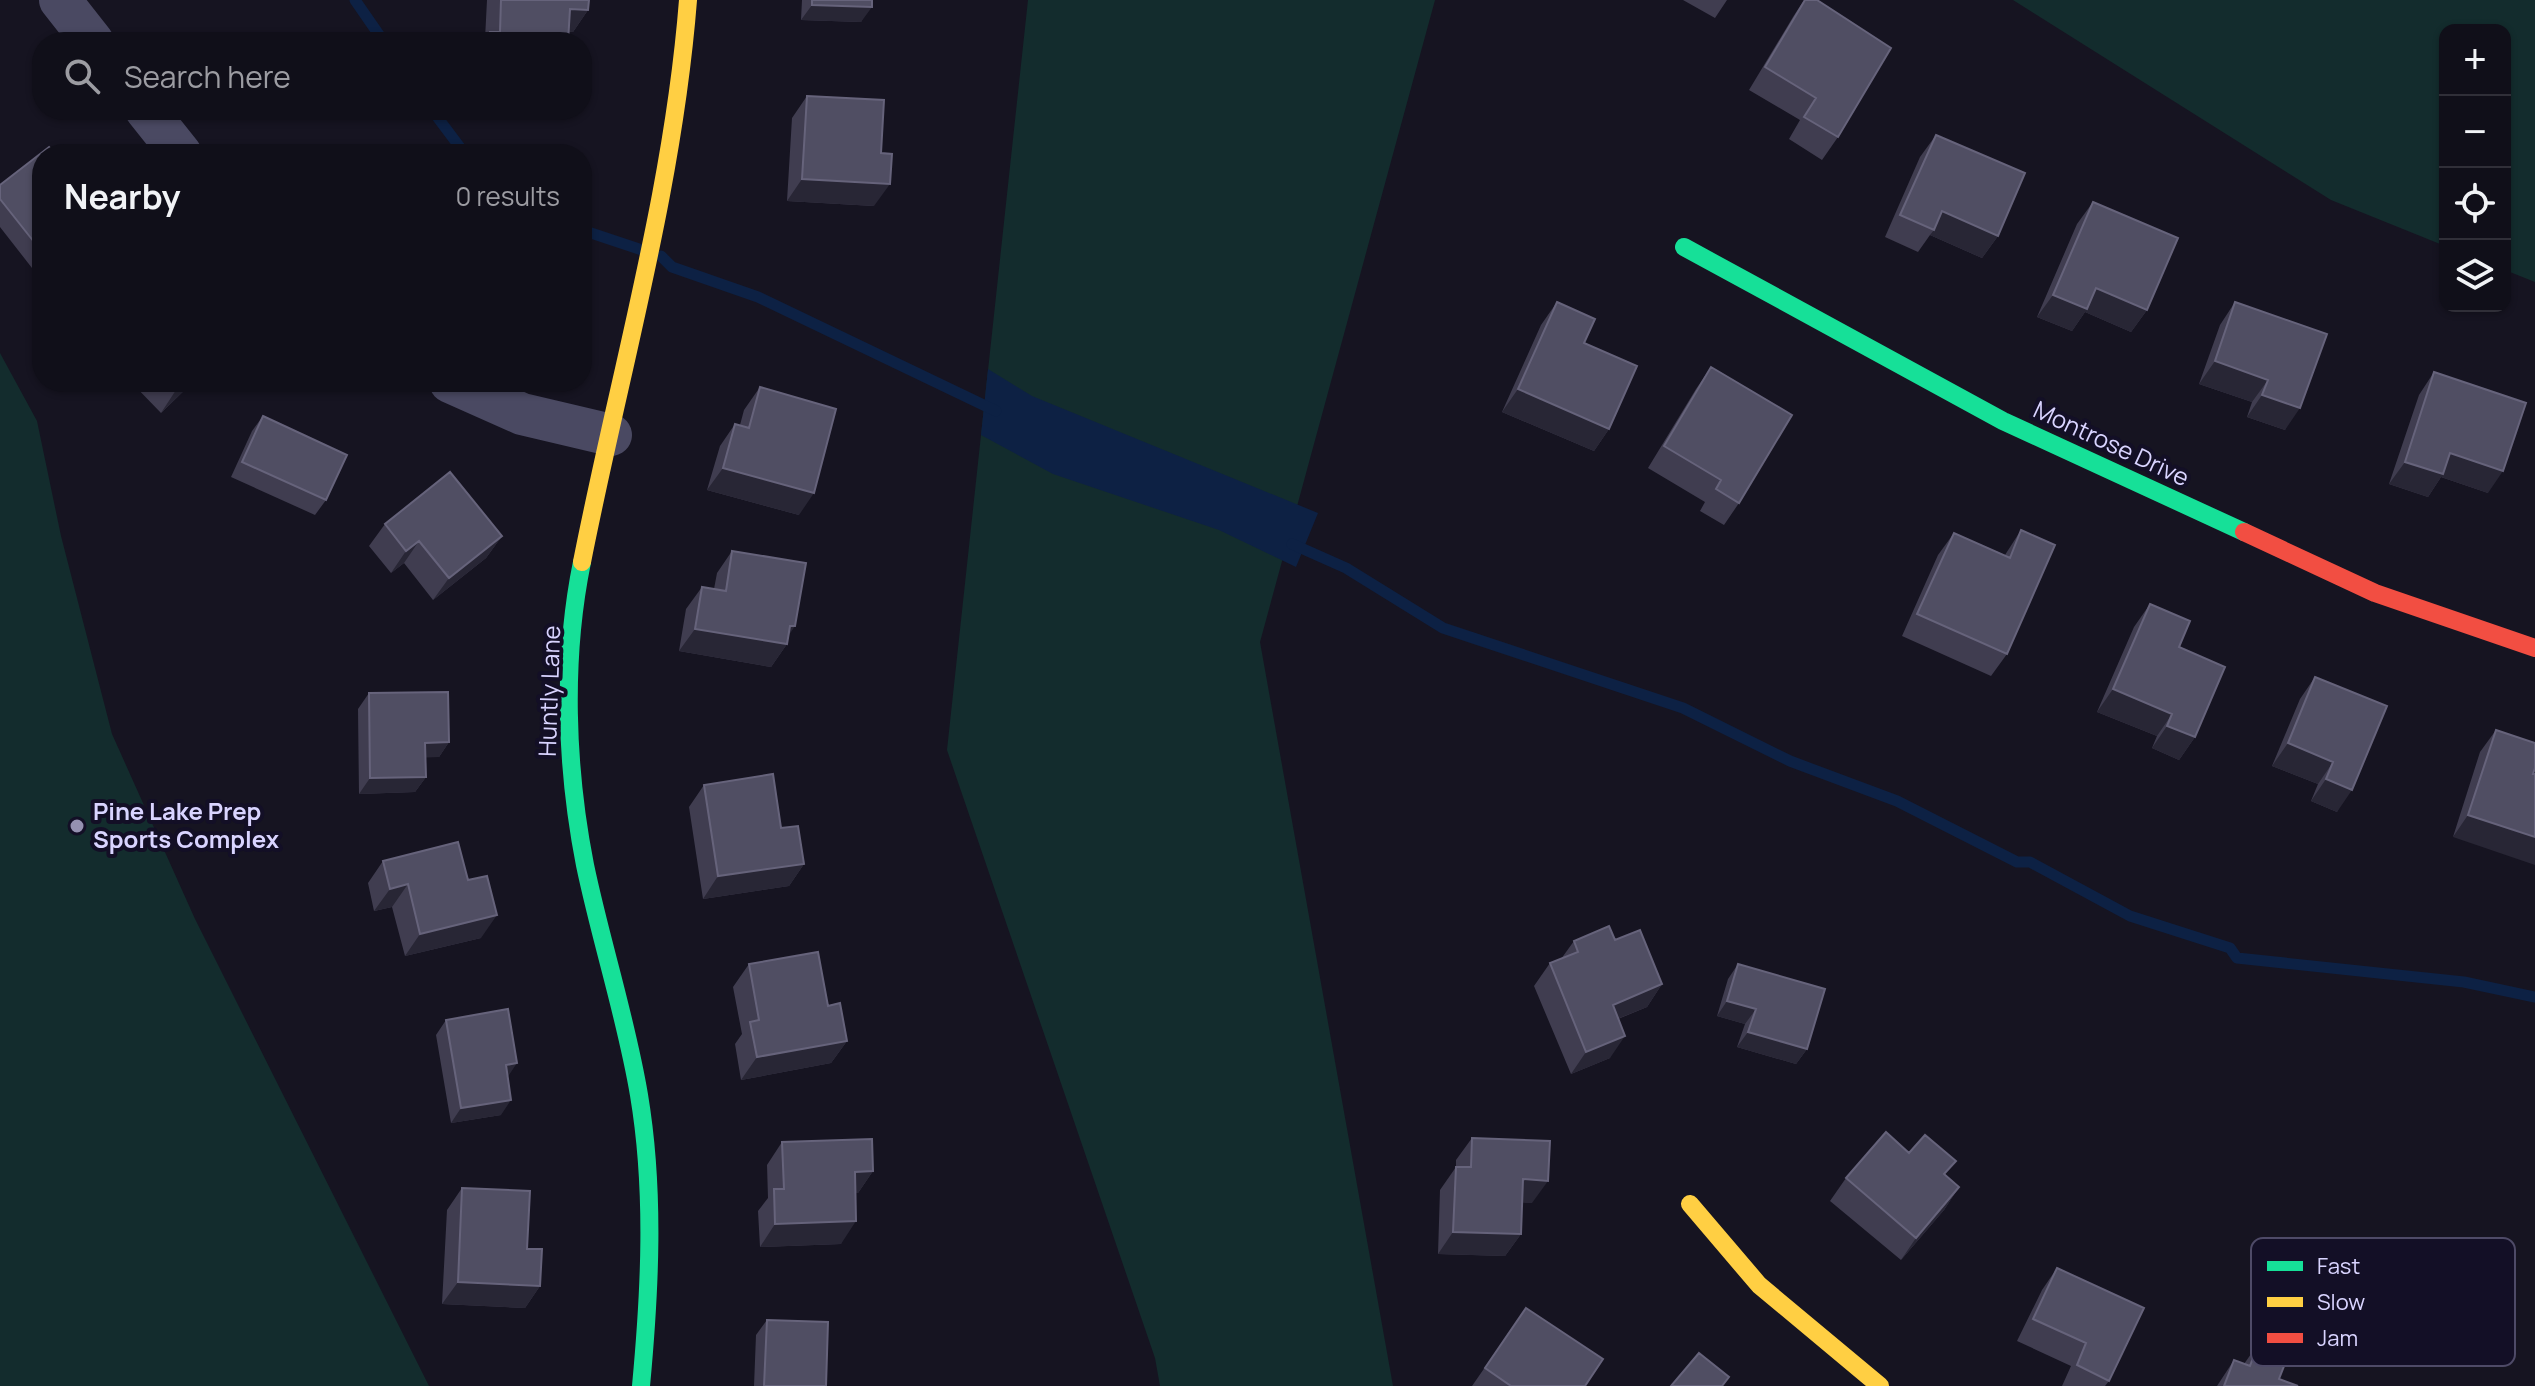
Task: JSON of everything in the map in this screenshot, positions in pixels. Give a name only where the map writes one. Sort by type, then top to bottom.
[{"type":"street","points":[[60,0],[85,32]]},
{"type":"street","name":"Huntly Lane","points":[[641,1386],[649,1301],[644,1131],[611,965],[585,863],[570,756],[571,647],[587,540],[662,209],[677,118],[688,0]]},
{"type":"street","points":[[154,120],[173,144]]},
{"type":"street","name":"Montrose Drive","points":[[1684,247],[2003,421],[2375,593],[2535,648]]},
{"type":"street","points":[[472,392],[522,414],[611,435]]},
{"type":"street","points":[[1690,1204],[1759,1285],[1880,1386]]},
{"type":"green space","points":[[1028,0],[1435,0],[1260,642],[1393,1386],[1160,1386],[1155,1358],[947,750]]},
{"type":"green space","points":[[2013,0],[2535,0],[2535,282],[2511,272],[2511,24],[2439,24],[2439,244],[2331,200]]},
{"type":"green space","name":"Pine Lake Prep Sports Complex","points":[[0,353],[37,421],[61,536],[112,734],[195,919],[429,1386],[0,1386]]},
{"type":"water","points":[[988,369],[1032,396],[1318,513],[1296,567],[1219,530],[1053,474],[981,435]]},
{"type":"building","points":[[501,0],[589,0],[588,10],[570,9],[569,32],[500,32]]},
{"type":"building","points":[[812,0],[872,0],[872,7],[812,5]]},
{"type":"building","points":[[1805,0],[1817,0],[1891,48],[1838,137],[1804,117],[1816,98],[1765,67]]},
{"type":"building","points":[[807,96],[884,100],[881,153],[892,154],[890,184],[802,179]]},
{"type":"building","points":[[1936,135],[2025,173],[1998,236],[1942,211],[1934,230],[1900,215]]},
{"type":"building","points":[[32,160],[32,239],[0,199],[0,185]]},
{"type":"building","points":[[2093,202],[2178,238],[2147,310],[2096,288],[2087,309],[2053,295]]},
{"type":"building","points":[[1557,302],[1595,319],[1584,343],[1637,366],[1609,429],[1518,389]]},
{"type":"building","points":[[2235,302],[2327,334],[2300,408],[2262,395],[2268,380],[2215,361]]},
{"type":"building","points":[[1711,367],[1792,415],[1739,503],[1716,489],[1721,480],[1664,446]]},
{"type":"building","points":[[2434,372],[2526,403],[2503,471],[2450,453],[2443,474],[2405,462]]},
{"type":"building","points":[[760,387],[836,409],[814,493],[723,468],[735,424],[749,428]]},
{"type":"building","points":[[263,416],[347,455],[326,500],[242,462]]},
{"type":"building","points":[[450,472],[502,536],[449,578],[419,541],[406,551],[385,524]]},
{"type":"building","points":[[2021,530],[2055,545],[2007,654],[1917,614],[1954,533],[2010,558]]},
{"type":"building","points":[[732,551],[806,563],[795,626],[790,626],[787,644],[695,629],[702,587],[726,591]]},
{"type":"building","points":[[2150,604],[2190,621],[2179,647],[2225,667],[2195,737],[2167,726],[2172,714],[2113,689]]},
{"type":"building","points":[[2315,677],[2387,706],[2352,790],[2326,779],[2333,762],[2288,743]]},
{"type":"building","points":[[448,692],[449,742],[425,743],[426,777],[370,778],[369,693]]},
{"type":"building","points":[[2496,730],[2535,743],[2535,837],[2468,815]]},
{"type":"building","points":[[773,774],[781,828],[798,826],[804,864],[718,876],[704,785]]},
{"type":"building","points":[[458,842],[468,880],[487,876],[497,915],[420,934],[408,884],[390,889],[383,861]]},
{"type":"building","points":[[1609,926],[1615,940],[1640,930],[1662,984],[1613,1005],[1625,1036],[1586,1052],[1550,963],[1578,952],[1574,941]]},
{"type":"building","points":[[818,952],[828,1006],[840,1003],[847,1041],[757,1057],[750,1022],[759,1020],[749,964]]},
{"type":"building","points":[[1738,964],[1825,989],[1807,1049],[1748,1032],[1756,1009],[1727,1001]]},
{"type":"building","points":[[508,1009],[517,1063],[506,1065],[511,1100],[461,1108],[446,1020]]},
{"type":"building","points":[[1886,1132],[1909,1153],[1925,1135],[1956,1161],[1944,1174],[1959,1187],[1916,1238],[1846,1178]]},
{"type":"building","points":[[1472,1138],[1550,1141],[1548,1181],[1523,1179],[1521,1234],[1453,1232],[1456,1167],[1471,1167]]},
{"type":"building","points":[[872,1139],[873,1171],[855,1172],[856,1221],[775,1224],[774,1189],[784,1189],[782,1142]]},
{"type":"building","points":[[462,1188],[530,1191],[527,1249],[542,1249],[540,1286],[458,1282]]},
{"type":"building","points":[[2057,1268],[2144,1308],[2109,1381],[2077,1365],[2086,1343],[2033,1319]]},
{"type":"building","points":[[1526,1308],[1603,1359],[1585,1386],[1511,1386],[1485,1368]]},
{"type":"building","points":[[767,1320],[828,1322],[826,1386],[764,1386]]},
{"type":"building","points":[[1699,1353],[1729,1377],[1722,1386],[1671,1386]]},
{"type":"building","points":[[2234,1360],[2250,1366],[2251,1363],[2251,1366],[2284,1366],[2279,1379],[2298,1386],[2224,1386]]},
{"type":"waterway","points":[[355,0],[377,32]]},
{"type":"waterway","points":[[440,120],[458,144]]},
{"type":"waterway","points":[[592,233],[645,251]]},
{"type":"waterway","points":[[661,256],[672,267],[758,297],[996,411]]},
{"type":"waterway","points":[[1292,544],[1346,568],[1443,628],[1683,708],[1790,761],[1897,801],[2017,862],[2030,862],[2130,916],[2230,948],[2237,958],[2464,982],[2535,997]]},
{"type":"traffic: fast","points":[[1684,247],[2003,421],[2244,532]]},
{"type":"traffic: fast","points":[[582,562],[571,637],[570,752],[585,865],[627,1037],[644,1131],[649,1240],[641,1386]]},
{"type":"traffic: slow","points":[[582,562],[658,213],[681,72],[688,0]]},
{"type":"traffic: slow","points":[[1690,1204],[1759,1285],[1880,1386]]},
{"type":"traffic: jam","points":[[2244,532],[2375,593],[2535,648]]},
{"type":"place","name":"Pine Lake Prep Sports Complex","points":[[77,826]]}]
